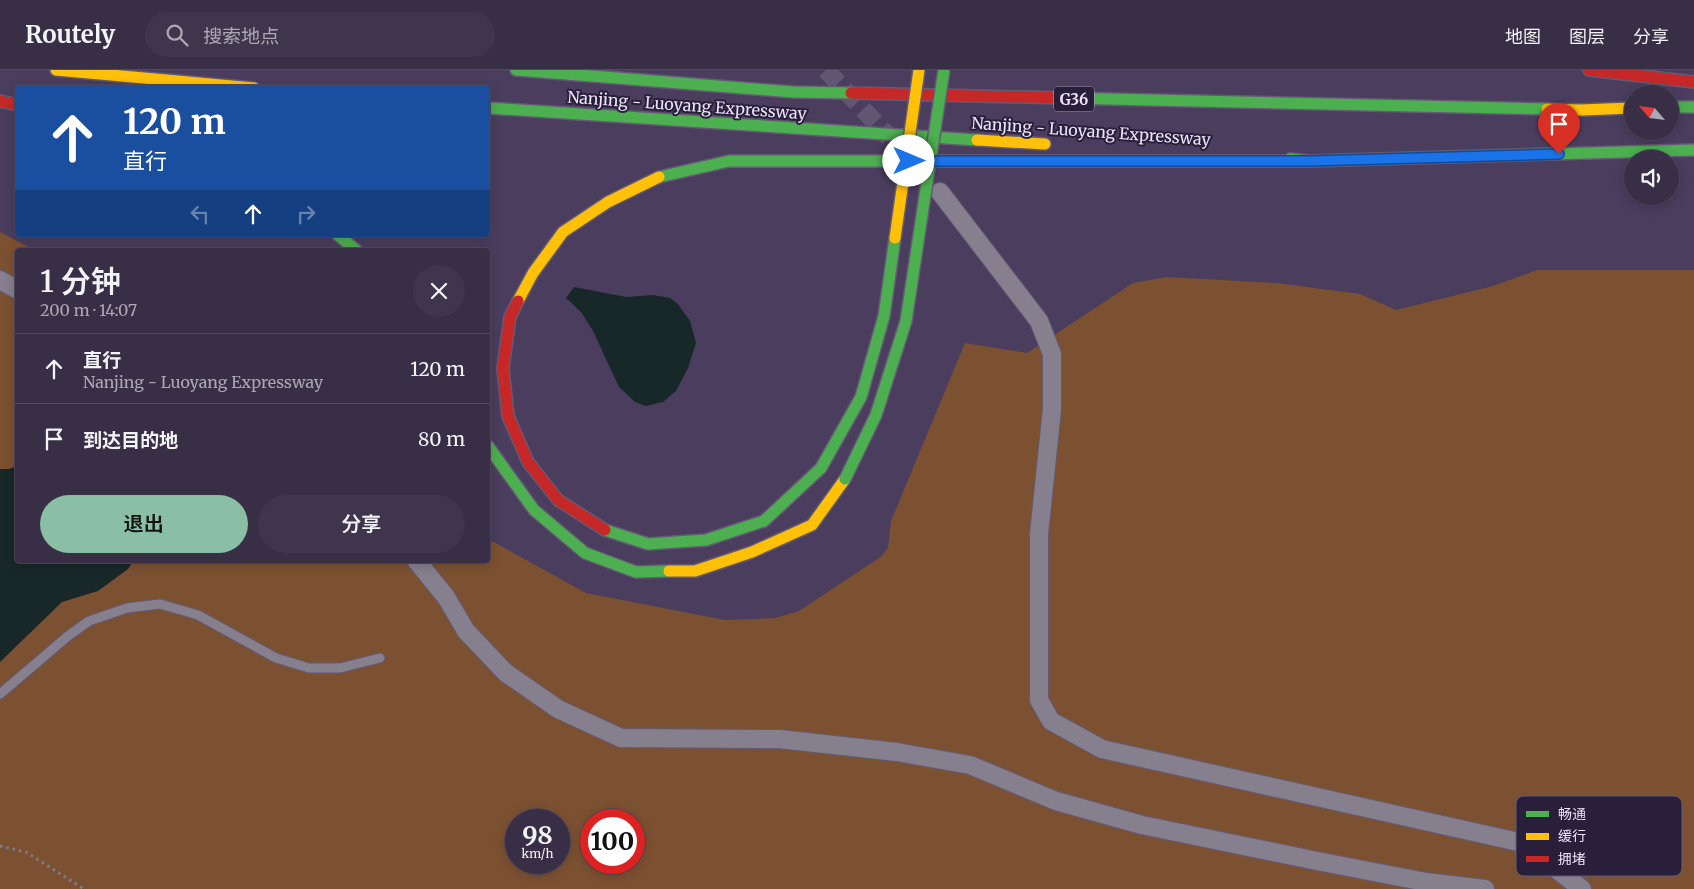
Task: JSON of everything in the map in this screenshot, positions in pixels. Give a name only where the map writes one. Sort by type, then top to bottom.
[{"type":"highway","points":[[56,70],[221,85]]},
{"type":"highway","name":"Nanjing - Luoyang Expressway","points":[[516,70],[793,92],[1561,109],[1624,108]]},
{"type":"highway","points":[[919,70],[884,316],[861,398],[821,468],[764,521],[706,540],[648,544],[603,529],[558,500],[528,462],[508,416],[503,368],[510,317],[533,273],[562,232],[608,202],[659,176],[730,161],[1309,161]]},
{"type":"highway","points":[[490,449],[534,510],[585,552],[636,572],[695,572],[752,552],[812,524],[845,479],[876,415],[906,321],[944,70]]},
{"type":"highway","points":[[1589,70],[1694,82]]},
{"type":"highway","points":[[0,101],[15,104]]},
{"type":"highway","points":[[1679,107],[1694,107]]},
{"type":"highway","name":"Nanjing - Luoyang Expressway","points":[[490,108],[1060,145]]},
{"type":"highway","name":"Nanjing - Luoyang Expressway","points":[[1130,149],[1309,161],[1694,150]]},
{"type":"highway","points":[[340,237],[354,248]]},
{"type":"street","points":[[940,192],[1039,321],[1052,354],[1052,409],[1039,534],[1039,700],[1051,721],[1102,749],[1516,841]]},
{"type":"street","points":[[0,280],[15,288]]},
{"type":"street","points":[[418,563],[446,597],[466,631],[506,673],[558,709],[621,738],[779,739],[897,752],[970,765],[1056,802],[1142,825],[1407,878],[1484,889]]},
{"type":"street","points":[[1565,876],[1582,889]]},
{"type":"lane","points":[[0,694],[68,636],[89,622],[127,608],[160,604],[198,615],[276,658],[309,668],[340,668],[380,658]]},
{"type":"path","points":[[0,846],[26,852],[84,889]]},
{"type":"shaded area","points":[[0,232],[30,248],[15,248],[15,563],[490,563],[490,540],[586,593],[725,620],[775,618],[799,611],[882,556],[888,547],[891,521],[965,343],[1027,353],[1133,283],[1167,277],[1277,283],[1360,294],[1396,310],[1493,286],[1537,270],[1694,270],[1694,889],[0,889]]},
{"type":"shaded area","points":[[574,287],[626,297],[653,295],[670,298],[678,304],[690,321],[696,343],[688,368],[676,391],[663,402],[646,406],[635,402],[619,387],[593,331],[581,312],[566,298]]},
{"type":"shaded area","points":[[15,467],[15,563],[132,563],[128,569],[98,591],[62,602],[0,662],[0,469]]},
{"type":"tunnel","points":[[826,70],[889,137]]},
{"type":"traffic: fast","points":[[516,70],[793,92],[851,93]]},
{"type":"traffic: fast","points":[[845,479],[876,415],[906,321],[944,70]]},
{"type":"traffic: fast","points":[[1065,98],[1547,109]]},
{"type":"traffic: fast","points":[[1679,107],[1694,107]]},
{"type":"traffic: fast","points":[[490,108],[977,140]]},
{"type":"traffic: fast","points":[[1290,159],[1309,161],[1694,150]]},
{"type":"traffic: fast","points":[[659,177],[729,161],[919,161]]},
{"type":"traffic: fast","points":[[340,237],[354,248]]},
{"type":"traffic: fast","points":[[821,468],[861,397],[884,316],[895,238]]},
{"type":"traffic: fast","points":[[490,449],[534,510],[585,553],[636,572],[669,571]]},
{"type":"traffic: fast","points":[[605,530],[648,544],[706,540],[764,521],[821,468]]},
{"type":"traffic: slow","points":[[56,70],[221,85]]},
{"type":"traffic: slow","points":[[895,238],[919,70]]},
{"type":"traffic: slow","points":[[1547,109],[1624,108]]},
{"type":"traffic: slow","points":[[977,140],[1045,144]]},
{"type":"traffic: slow","points":[[919,161],[1309,161]]},
{"type":"traffic: slow","points":[[518,301],[533,273],[563,232],[608,202],[659,177]]},
{"type":"traffic: slow","points":[[669,571],[695,571],[752,552],[812,525],[845,479]]},
{"type":"traffic: jam","points":[[1589,70],[1694,82]]},
{"type":"traffic: jam","points":[[851,93],[1065,98]]},
{"type":"traffic: jam","points":[[0,101],[15,104]]},
{"type":"traffic: jam","points":[[518,301],[510,317],[503,368],[508,416],[528,462],[558,500],[605,530]]},
{"type":"route","points":[[909,161],[1309,161],[1559,154]]}]
